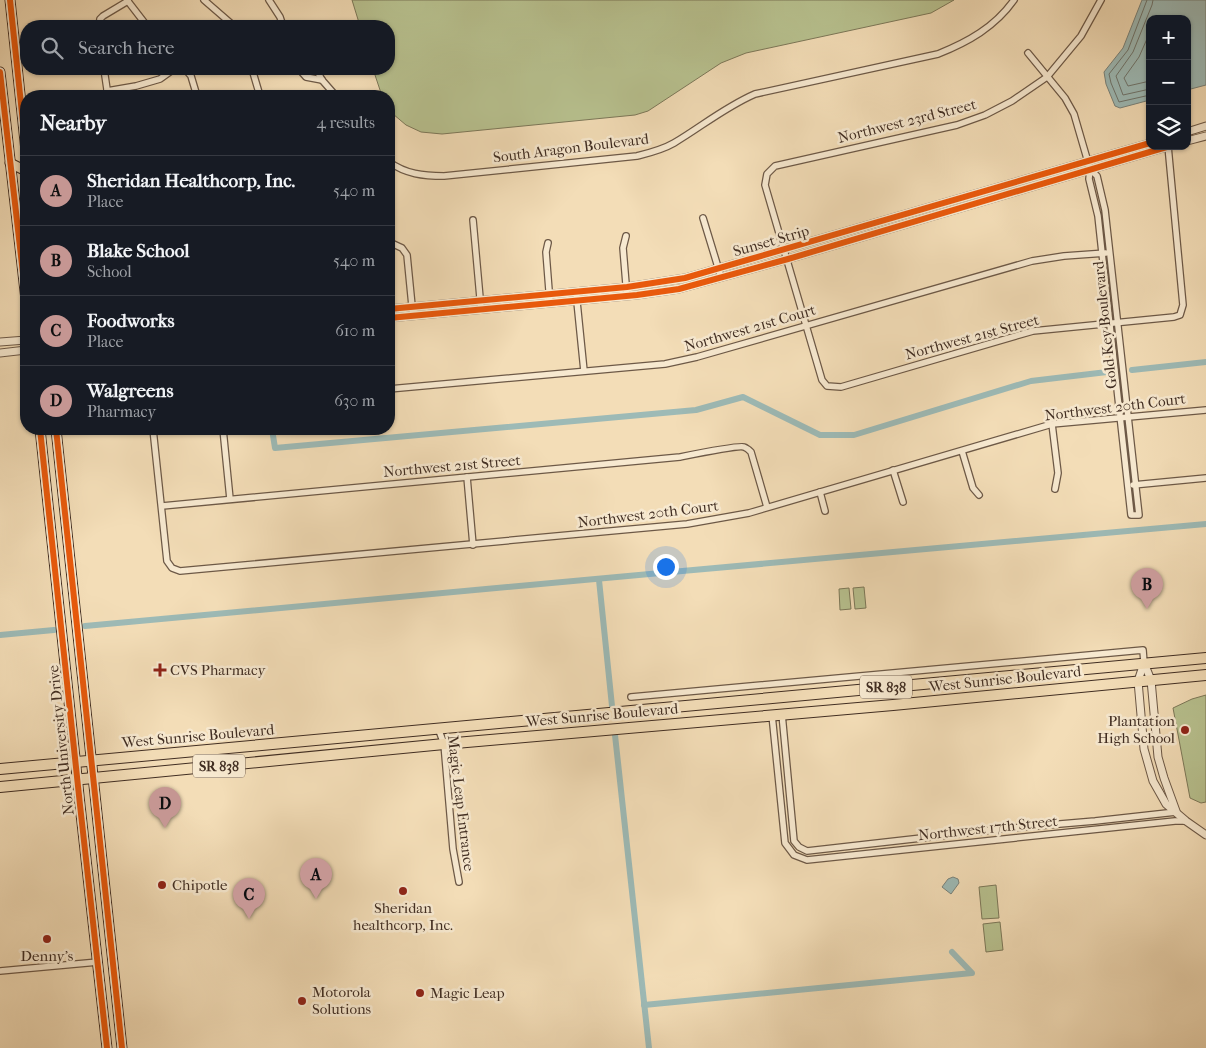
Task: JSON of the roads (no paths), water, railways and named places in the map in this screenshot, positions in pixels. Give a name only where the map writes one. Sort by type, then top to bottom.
[{"type":"highway","name":"West Sunrise Boulevard","points":[[0,769],[1206,658]]},
{"type":"highway","name":"West Sunrise Boulevard","points":[[0,787],[444,744],[1206,675]]},
{"type":"highway","points":[[752,717],[772,698]]},
{"type":"main road","points":[[10,0],[20,94]]},
{"type":"main road","points":[[0,72],[20,249]]},
{"type":"main road","points":[[10,163],[20,168]]},
{"type":"main road","name":"North University Drive","points":[[41,435],[107,1048]]},
{"type":"main road","name":"North University Drive","points":[[57,435],[122,1048]]},
{"type":"main road","points":[[95,939],[104,954],[112,958]]},
{"type":"main road","points":[[98,962],[106,965],[114,974]]},
{"type":"street","points":[[100,20],[128,0],[143,20]]},
{"type":"street","points":[[204,0],[227,20]]},
{"type":"street","points":[[269,0],[281,20]]},
{"type":"street","name":"South Aragon Boulevard","points":[[395,166],[401,170],[426,176],[444,176],[637,156],[673,144],[737,102],[755,94],[938,54],[959,46],[983,32],[1014,0]]},
{"type":"street","name":"Northwest 23rd Street","points":[[784,250],[765,185],[767,174],[775,166],[957,125],[984,115],[1012,101],[1047,77],[1081,36],[1101,0]]},
{"type":"street","name":"Gold Key Boulevard","points":[[1028,53],[1065,98],[1074,114],[1090,169],[1089,179],[1097,209],[1131,515],[1139,515],[1105,210],[1097,176],[1090,169]]},
{"type":"street","points":[[105,75],[107,90]]},
{"type":"street","points":[[119,90],[160,79],[166,75]]},
{"type":"street","points":[[189,75],[195,90]]},
{"type":"street","points":[[254,75],[258,90]]},
{"type":"street","points":[[311,75],[322,80]]},
{"type":"street","points":[[319,75],[331,90]]},
{"type":"street","points":[[1191,131],[1206,126]]},
{"type":"street","points":[[1191,140],[1206,136]]},
{"type":"street","name":"Sunset Strip","points":[[395,308],[675,281],[1146,144]]},
{"type":"street","name":"Sunset Strip","points":[[395,318],[668,291],[788,259],[1154,150]]},
{"type":"street","name":"Northwest 21st Street","points":[[806,326],[822,380],[827,386],[841,387],[1033,331],[1180,315],[1184,305],[1168,150]]},
{"type":"street","points":[[703,218],[721,278]]},
{"type":"street","points":[[473,220],[481,309]]},
{"type":"street","points":[[626,236],[623,248],[628,296]]},
{"type":"street","points":[[548,243],[546,252],[550,303]]},
{"type":"street","points":[[395,245],[402,248],[407,255],[413,316]]},
{"type":"street","points":[[784,250],[806,326]]},
{"type":"street","name":"Northwest 21st Court","points":[[395,388],[681,361],[1032,261],[1110,252]]},
{"type":"street","points":[[576,292],[584,371]]},
{"type":"street","points":[[0,342],[20,340]]},
{"type":"street","points":[[0,353],[20,351]]},
{"type":"street","name":"Northwest 20th Court","points":[[162,506],[167,561],[172,568],[180,571],[472,545],[687,524],[749,513],[1052,424],[1206,410]]},
{"type":"street","points":[[1052,424],[1058,473],[1055,489]]},
{"type":"street","points":[[154,435],[162,506]]},
{"type":"street","points":[[224,435],[230,499]]},
{"type":"street","name":"Northwest 21st Street","points":[[162,506],[680,457],[737,446],[744,447],[751,452],[767,507]]},
{"type":"street","points":[[962,451],[973,488],[979,495]]},
{"type":"street","points":[[893,470],[903,502]]},
{"type":"street","points":[[467,477],[472,545]]},
{"type":"street","points":[[1127,485],[1206,478]]},
{"type":"street","points":[[820,492],[825,511]]},
{"type":"street","points":[[630,697],[1143,650],[1144,664],[1151,680],[1158,757],[1176,812]]},
{"type":"street","points":[[1144,664],[1138,681],[1144,748],[1153,781],[1166,804],[1206,835]]},
{"type":"street","points":[[772,698],[776,684]]},
{"type":"street","name":"Northwest 17th Street","points":[[777,715],[794,841],[798,848],[807,851],[1176,812]]},
{"type":"street","name":"Northwest 17th Street","points":[[777,715],[785,843],[794,855],[807,860],[1186,821]]},
{"type":"street","name":"Magic Leap Entrance","points":[[438,728],[444,744],[453,849],[458,882]]},
{"type":"street","points":[[0,970],[98,962]]},
{"type":"water","points":[[1142,0],[1206,0],[1206,85],[1191,89],[1191,15],[1146,15],[1146,101],[1120,108],[1115,106],[1106,84],[1104,72],[1123,48]]},
{"type":"water","points":[[953,877],[958,879],[959,883],[951,894],[942,887],[948,879]]},
{"type":"waterway","points":[[1132,370],[1206,362]]},
{"type":"waterway","points":[[273,435],[275,448],[696,410],[743,397],[820,435],[854,435],[1031,381],[1107,372]]},
{"type":"waterway","points":[[85,626],[1206,524]]},
{"type":"waterway","points":[[599,580],[612,706]]},
{"type":"waterway","points":[[0,635],[54,630]]},
{"type":"waterway","points":[[615,735],[649,1048]]},
{"type":"waterway","points":[[644,1005],[972,973],[952,952]]},
{"type":"place","name":"Blake School","points":[[1147,609]]},
{"type":"place","name":"CVS Pharmacy","points":[[160,670]]},
{"type":"place","name":"Plantation High School","points":[[1185,730]]},
{"type":"place","name":"Walgreens","points":[[165,828]]},
{"type":"place","name":"Chipotle","points":[[162,885]]},
{"type":"place","name":"Sheridan healthcorp, Inc.","points":[[403,891]]},
{"type":"place","name":"Sheridan Healthcorp, Inc.","points":[[316,899]]},
{"type":"place","name":"Foodworks","points":[[249,919]]},
{"type":"place","name":"Denny's","points":[[47,939]]},
{"type":"place","name":"Magic Leap","points":[[420,993]]},
{"type":"place","name":"Motorola Solutions","points":[[302,1001]]}]
